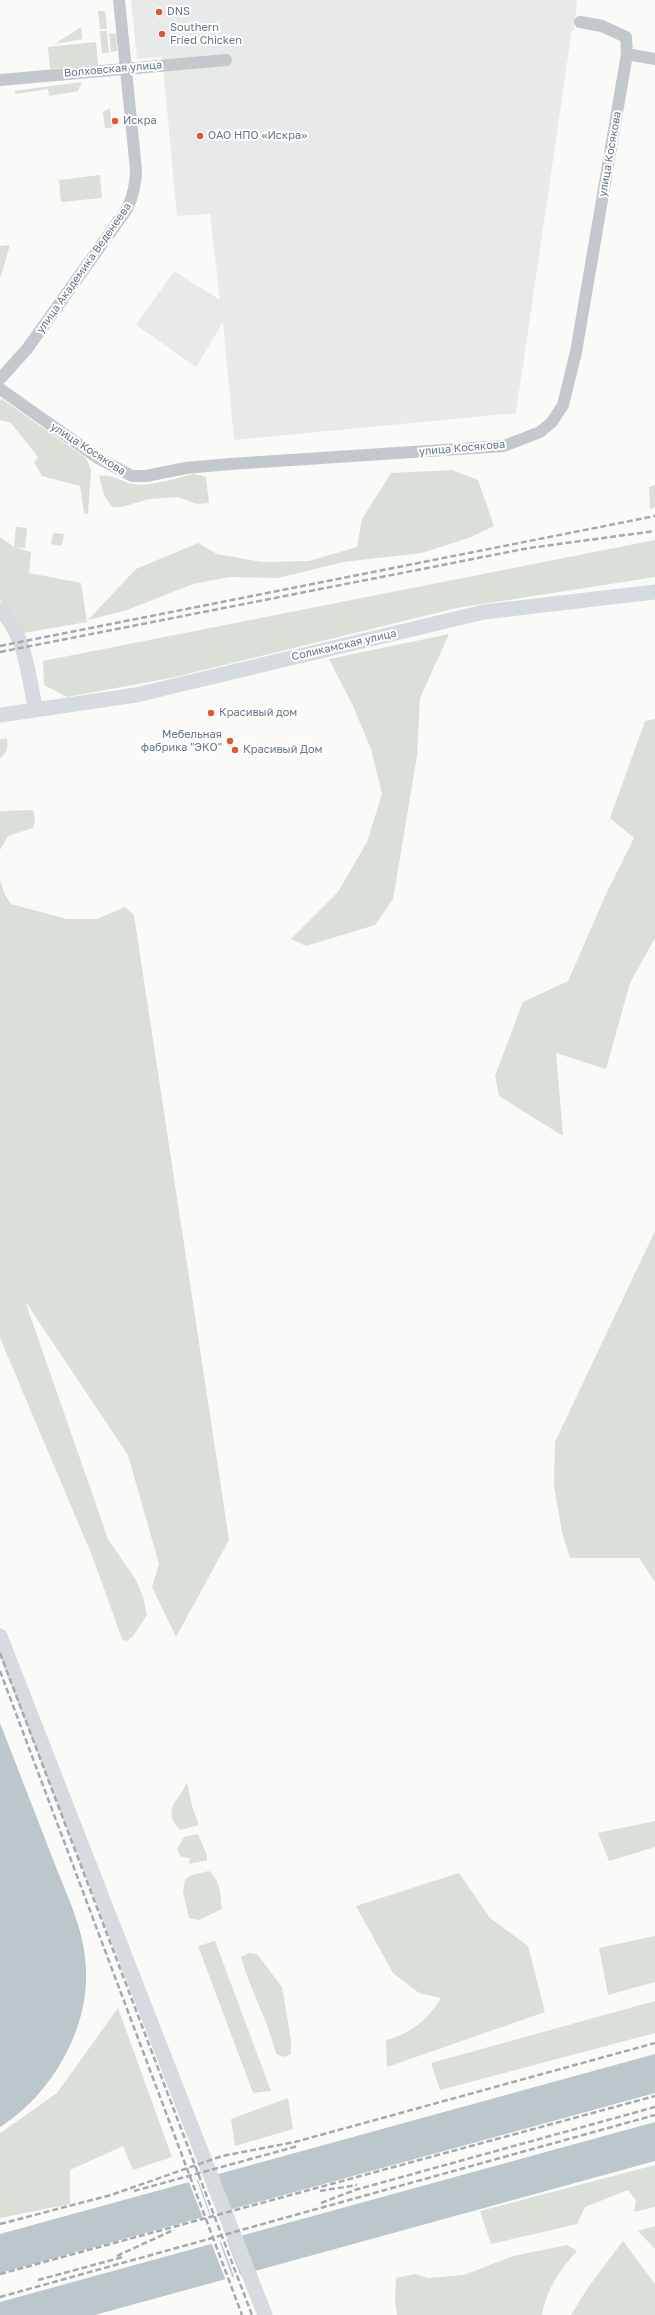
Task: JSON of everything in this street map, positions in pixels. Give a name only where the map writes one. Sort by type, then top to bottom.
[{"type":"main road","name":"Соликамская улица","points":[[0,715],[136,695],[484,612],[655,592]]},
{"type":"main road","points":[[0,610],[10,620],[18,635],[36,710]]},
{"type":"main road","points":[[0,1636],[265,2315]]},
{"type":"street","name":"улица Академика Веденеева","points":[[0,379],[27,349],[127,209],[132,198],[136,182],[136,170],[119,0]]},
{"type":"street","name":"улица Косякова","points":[[0,389],[98,458],[132,476],[146,476],[186,468],[230,464],[504,446],[540,432],[552,422],[562,405],[576,352],[627,54],[626,38],[602,26],[580,22]]},
{"type":"street","points":[[627,54],[655,59]]},
{"type":"street","name":"Волховская улица","points":[[0,80],[226,60]]},
{"type":"shaded area","points":[[131,0],[577,0],[574,30],[572,30],[516,413],[234,440],[223,322],[196,367],[136,325],[174,271],[220,300],[210,214],[177,216],[162,57],[137,59]]},
{"type":"shaded area","points":[[98,11],[105,11],[107,29],[100,29]]},
{"type":"shaded area","points":[[81,27],[82,39],[55,44]]},
{"type":"shaded area","points":[[100,31],[107,31],[109,53],[102,53]]},
{"type":"shaded area","points":[[109,33],[116,34],[117,51],[111,52]]},
{"type":"shaded area","points":[[96,42],[98,65],[50,69],[48,47]]},
{"type":"shaded area","points":[[82,82],[78,91],[49,96],[48,89],[16,94],[14,91]]},
{"type":"shaded area","points":[[110,108],[112,128],[105,128],[103,112]]},
{"type":"shaded area","points":[[100,175],[102,198],[61,202],[59,180]]},
{"type":"shaded area","points":[[10,245],[1,276],[0,276],[0,246]]},
{"type":"shaded area","points":[[2,399],[86,458],[91,470],[88,514],[84,513],[80,486],[42,476],[34,462],[38,457],[11,423],[0,420],[0,400]]},
{"type":"shaded area","points":[[452,470],[478,480],[494,526],[471,537],[422,553],[343,562],[278,578],[229,577],[193,584],[127,610],[88,620],[136,569],[198,543],[217,554],[262,562],[309,561],[357,547],[362,519],[391,473]]},
{"type":"shaded area","points":[[194,474],[206,477],[209,503],[197,504],[178,497],[149,499],[122,507],[112,507],[104,495],[99,476],[104,475],[128,483],[145,485]]},
{"type":"shaded area","points":[[655,485],[655,507],[650,509],[649,487]]},
{"type":"shaded area","points":[[16,527],[27,528],[25,548],[15,547],[31,552],[29,573],[81,583],[87,622],[24,633],[15,618],[0,600],[0,537],[14,547]]},
{"type":"shaded area","points":[[53,533],[64,534],[62,546],[51,544]]},
{"type":"shaded area","points":[[655,540],[655,577],[457,608],[171,678],[67,697],[44,685],[43,661]]},
{"type":"shaded area","points":[[449,634],[420,698],[417,756],[393,899],[375,925],[306,946],[291,939],[338,892],[367,842],[382,794],[371,749],[353,706],[329,659]]},
{"type":"shaded area","points":[[655,719],[655,938],[630,983],[606,1069],[556,1053],[563,1136],[499,1096],[495,1076],[523,1002],[568,981],[606,894],[634,838],[610,818],[645,721]]},
{"type":"shaded area","points":[[7,738],[7,749],[5,754],[0,758],[0,739]]},
{"type":"shaded area","points":[[33,810],[35,819],[33,828],[8,836],[0,850],[0,811]]},
{"type":"shaded area","points":[[0,879],[4,893],[11,904],[67,919],[97,919],[125,907],[134,915],[229,1540],[176,1637],[152,1587],[159,1564],[128,1455],[25,1301],[108,1539],[136,1580],[143,1597],[147,1615],[133,1636],[127,1641],[122,1639],[93,1558],[0,1338]]},
{"type":"shaded area","points":[[655,1231],[655,1582],[639,1558],[570,1558],[562,1532],[554,1486],[555,1442]]},
{"type":"shaded area","points":[[0,1723],[79,1927],[85,1955],[86,1969],[85,1992],[81,2015],[74,2037],[63,2059],[50,2079],[35,2097],[18,2114],[0,2127]]},
{"type":"shaded area","points":[[187,1782],[192,1806],[199,1825],[180,1830],[174,1822],[171,1811]]},
{"type":"shaded area","points":[[655,1821],[655,1847],[609,1861],[598,1833]]},
{"type":"shaded area","points":[[198,1834],[207,1855],[207,1860],[189,1864],[190,1858],[181,1857],[177,1849],[184,1837]]},
{"type":"shaded area","points":[[209,1871],[216,1879],[218,1884],[222,1909],[199,1920],[189,1918],[183,1892],[185,1880],[191,1875]]},
{"type":"shaded area","points":[[459,1873],[490,1918],[528,1946],[545,2012],[387,2067],[386,2040],[395,2038],[418,2025],[431,2012],[441,1998],[419,1993],[393,1973],[356,1906]]},
{"type":"shaded area","points":[[655,1936],[655,1982],[608,1995],[599,1948]]},
{"type":"shaded area","points":[[215,1941],[271,2091],[253,2093],[198,1946]]},
{"type":"shaded area","points":[[249,1953],[257,1954],[282,1987],[291,2040],[291,2054],[283,2057],[276,2054],[273,2041],[241,1957]]},
{"type":"shaded area","points":[[655,2001],[655,2033],[440,2090],[431,2063]]},
{"type":"shaded area","points":[[118,2008],[172,2157],[133,2170],[123,2146],[70,2170],[70,2204],[0,2218],[0,2133],[57,2093]]},
{"type":"shaded area","points":[[655,2054],[655,2093],[0,2273],[0,2234]]},
{"type":"shaded area","points":[[288,2098],[293,2129],[235,2146],[231,2119]]},
{"type":"shaded area","points":[[655,2122],[655,2161],[95,2315],[0,2315],[0,2302]]},
{"type":"shaded area","points":[[655,2165],[655,2207],[634,2212],[636,2200],[628,2190],[585,2207],[577,2224],[491,2244],[480,2211]]},
{"type":"shaded area","points":[[655,2226],[655,2249],[638,2231]]},
{"type":"shaded area","points":[[623,2241],[655,2284],[655,2315],[571,2315],[589,2286]]},
{"type":"shaded area","points":[[567,2245],[577,2251],[565,2265],[550,2289],[542,2315],[397,2315],[395,2299],[396,2278],[415,2274],[428,2278],[464,2275],[513,2256]]},
{"type":"pier","points":[[203,2175],[218,2214],[211,2216],[197,2177]]},
{"type":"pier","points":[[196,2178],[210,2216],[203,2218],[188,2180]]},
{"type":"pier","points":[[226,2238],[241,2277],[235,2279],[220,2239]]},
{"type":"pier","points":[[219,2240],[233,2279],[226,2281],[211,2242]]},
{"type":"railway","points":[[0,646],[655,516]]},
{"type":"railway","points":[[0,652],[529,548],[655,531]]},
{"type":"railway","points":[[0,1653],[252,2315]]},
{"type":"railway","points":[[0,1671],[242,2315]]},
{"type":"railway","points":[[0,2224],[111,2195],[222,2156],[295,2142],[655,2043]]},
{"type":"railway","points":[[0,2274],[655,2096]]},
{"type":"railway","points":[[321,2203],[355,2190],[655,2107]]},
{"type":"railway","points":[[0,2297],[655,2115]]},
{"type":"railway","points":[[134,2191],[298,2146]]},
{"type":"railway","points":[[320,2191],[357,2185]]},
{"type":"railway","points":[[117,2256],[171,2231]]},
{"type":"railway","points":[[38,2280],[123,2257]]},
{"type":"place","name":"DNS","points":[[159,12]]},
{"type":"place","name":"Southern Fried Chicken","points":[[162,34]]},
{"type":"place","name":"Искра","points":[[115,121]]},
{"type":"place","name":"ОАО НПО «Искра»","points":[[200,136]]},
{"type":"place","name":"Красивый дом","points":[[211,713]]},
{"type":"place","name":"Мебельная фабрика \"ЭКО\"","points":[[230,741]]},
{"type":"place","name":"Красивый Дом","points":[[235,750]]}]
